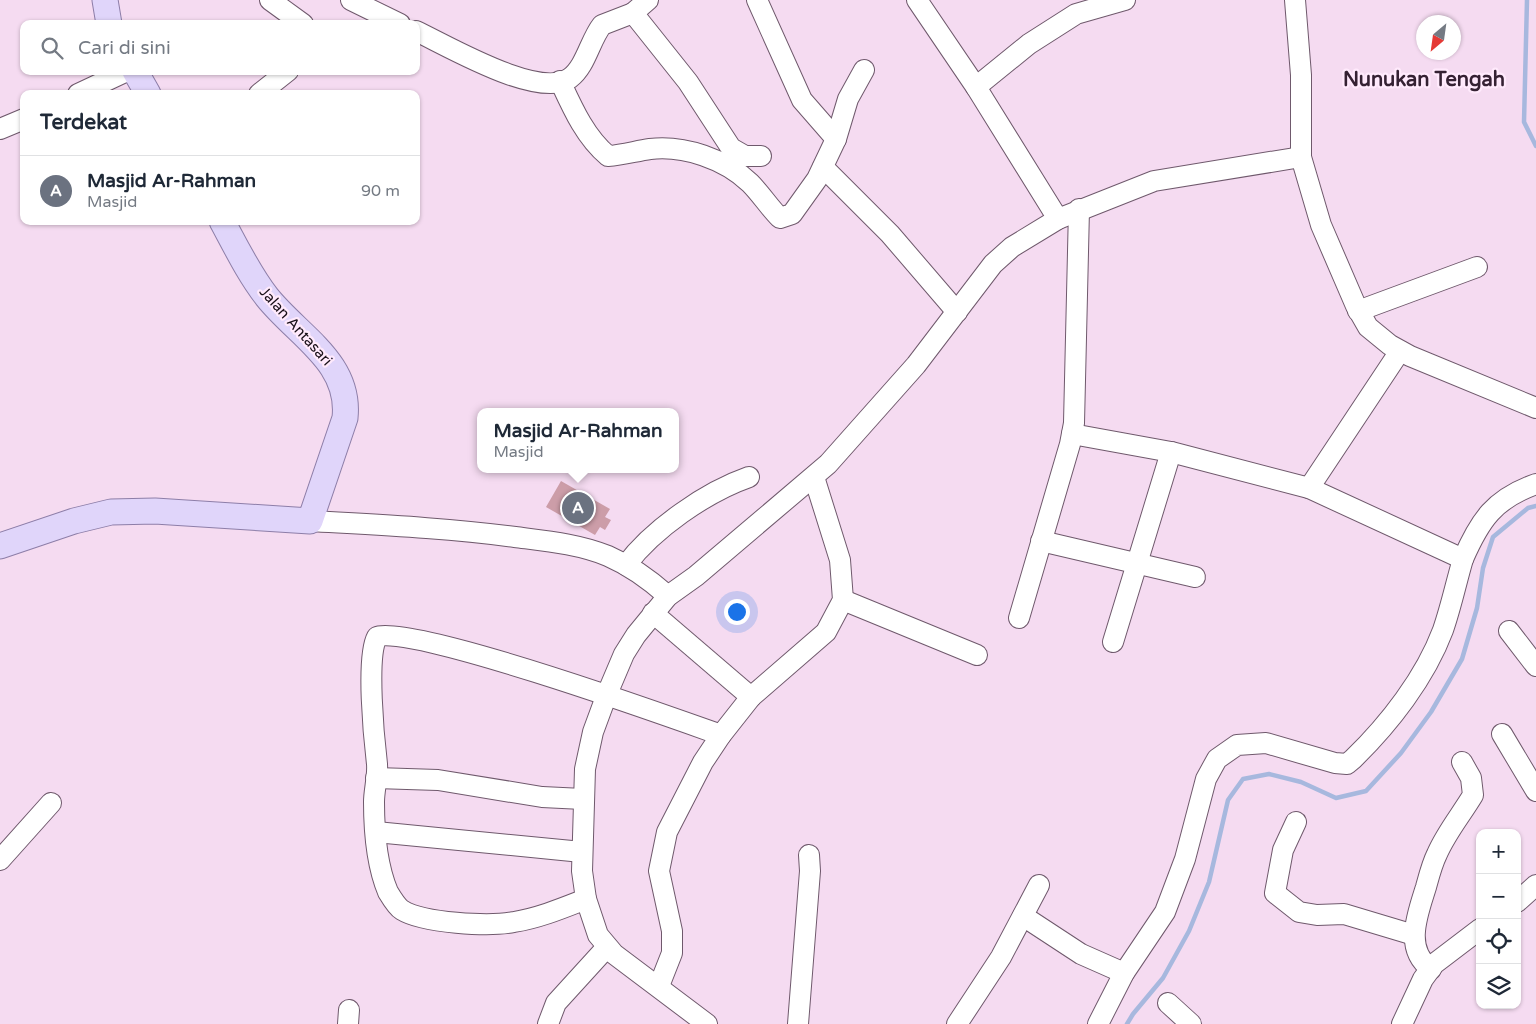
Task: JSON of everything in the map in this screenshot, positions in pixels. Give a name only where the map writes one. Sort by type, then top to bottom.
[{"type":"main road","points":[[105,0],[108,20]]},
{"type":"main road","points":[[137,75],[146,90]]},
{"type":"main road","name":"Jalan Antasari","points":[[224,225],[266,296],[282,316],[322,353],[334,369],[344,388],[347,402],[345,418],[310,521]]},
{"type":"main road","points":[[0,546],[83,518],[111,512],[155,511],[310,521]]},
{"type":"street","points":[[270,0],[298,20]]},
{"type":"street","points":[[350,0],[392,20]]},
{"type":"street","points":[[420,33],[523,80],[538,83],[560,81],[570,78],[579,68],[602,25],[633,13],[648,0]]},
{"type":"street","points":[[757,0],[802,100],[836,139]]},
{"type":"street","points":[[916,0],[976,87],[1058,219]]},
{"type":"street","points":[[976,87],[1073,7],[1125,0]]},
{"type":"street","points":[[1295,0],[1301,75],[1301,156],[1320,225],[1358,311],[1377,336],[1400,351],[1536,408]]},
{"type":"street","points":[[633,13],[688,82],[731,148],[745,156],[761,156]]},
{"type":"street","points":[[560,81],[594,142],[608,156],[651,149],[676,149],[705,156],[734,170],[750,183],[780,218],[792,214],[823,167],[836,139],[848,99],[864,70]]},
{"type":"street","points":[[87,90],[118,75]]},
{"type":"street","points":[[265,90],[283,75]]},
{"type":"street","points":[[0,129],[20,120]]},
{"type":"street","points":[[707,1024],[607,947],[594,926],[586,899],[582,871],[585,768],[593,732],[624,654],[653,613],[668,596],[696,576],[814,477],[916,365],[1001,255],[1058,219],[1079,209],[1154,181],[1301,156]]},
{"type":"street","points":[[823,167],[890,234],[957,312]]},
{"type":"street","points":[[1018,618],[1072,434],[1079,209]]},
{"type":"street","points":[[1358,311],[1478,267]]},
{"type":"street","points":[[1309,488],[1400,351]]},
{"type":"street","points":[[1072,434],[1171,452],[1309,488],[1463,559]]},
{"type":"street","points":[[1113,642],[1171,452]]},
{"type":"street","points":[[626,565],[639,547],[691,507],[736,482],[749,477]]},
{"type":"street","points":[[659,986],[672,953],[672,931],[659,871],[667,832],[703,762],[721,735],[751,697],[826,632],[843,600],[840,560],[814,477]]},
{"type":"street","points":[[1098,1024],[1124,973],[1165,912],[1185,859],[1206,779],[1217,759],[1236,745],[1266,743],[1335,763],[1347,764],[1353,759],[1388,721],[1425,667],[1442,631],[1463,559],[1473,536],[1488,513],[1520,490],[1536,484]]},
{"type":"street","points":[[310,521],[449,528],[586,549],[626,565],[640,573],[668,596]]},
{"type":"street","points":[[1041,541],[1195,576]]},
{"type":"street","points":[[843,600],[977,655]]},
{"type":"street","points":[[653,613],[751,697]]},
{"type":"street","points":[[1509,631],[1536,666]]},
{"type":"street","points":[[586,899],[513,922],[478,924],[416,916],[400,909],[388,893],[376,832],[372,652],[374,642],[381,635],[394,635],[436,643],[607,694],[721,735]]},
{"type":"street","points":[[1502,734],[1536,791]]},
{"type":"street","points":[[1430,969],[1420,957],[1414,935],[1418,913],[1436,855],[1454,821],[1473,795],[1471,778],[1462,762]]},
{"type":"street","points":[[376,778],[438,780],[542,797],[583,799]]},
{"type":"street","points":[[0,860],[51,803]]},
{"type":"street","points":[[1296,822],[1283,850],[1275,893],[1299,912],[1317,915],[1344,914],[1414,935]]},
{"type":"street","points":[[376,832],[582,852]]},
{"type":"street","points":[[798,1024],[810,871],[809,855]]},
{"type":"street","points":[[956,1024],[981,989],[1039,885]]},
{"type":"street","points":[[1521,898],[1536,885]]},
{"type":"street","points":[[1022,916],[1081,954],[1124,973]]},
{"type":"street","points":[[1402,1024],[1423,979],[1430,969],[1476,932]]},
{"type":"street","points":[[548,1024],[556,1003],[607,947]]},
{"type":"street","points":[[1168,1002],[1191,1024]]},
{"type":"building","points":[[561,481],[610,509],[605,517],[611,520],[605,530],[600,527],[595,535],[546,507]]},
{"type":"waterway","points":[[1527,0],[1524,122],[1536,146]]},
{"type":"waterway","points":[[1127,1024],[1163,978],[1189,931],[1209,882],[1228,800],[1243,779],[1269,774],[1301,782],[1336,798],[1366,791],[1401,753],[1431,712],[1462,659],[1477,608],[1483,568],[1493,537],[1528,508],[1536,506]]},
{"type":"place","name":"Masjid Ar-Rahman","points":[[578,508]]},
{"type":"district","name":"Nunukan Tengah","points":[[1424,80]]}]
